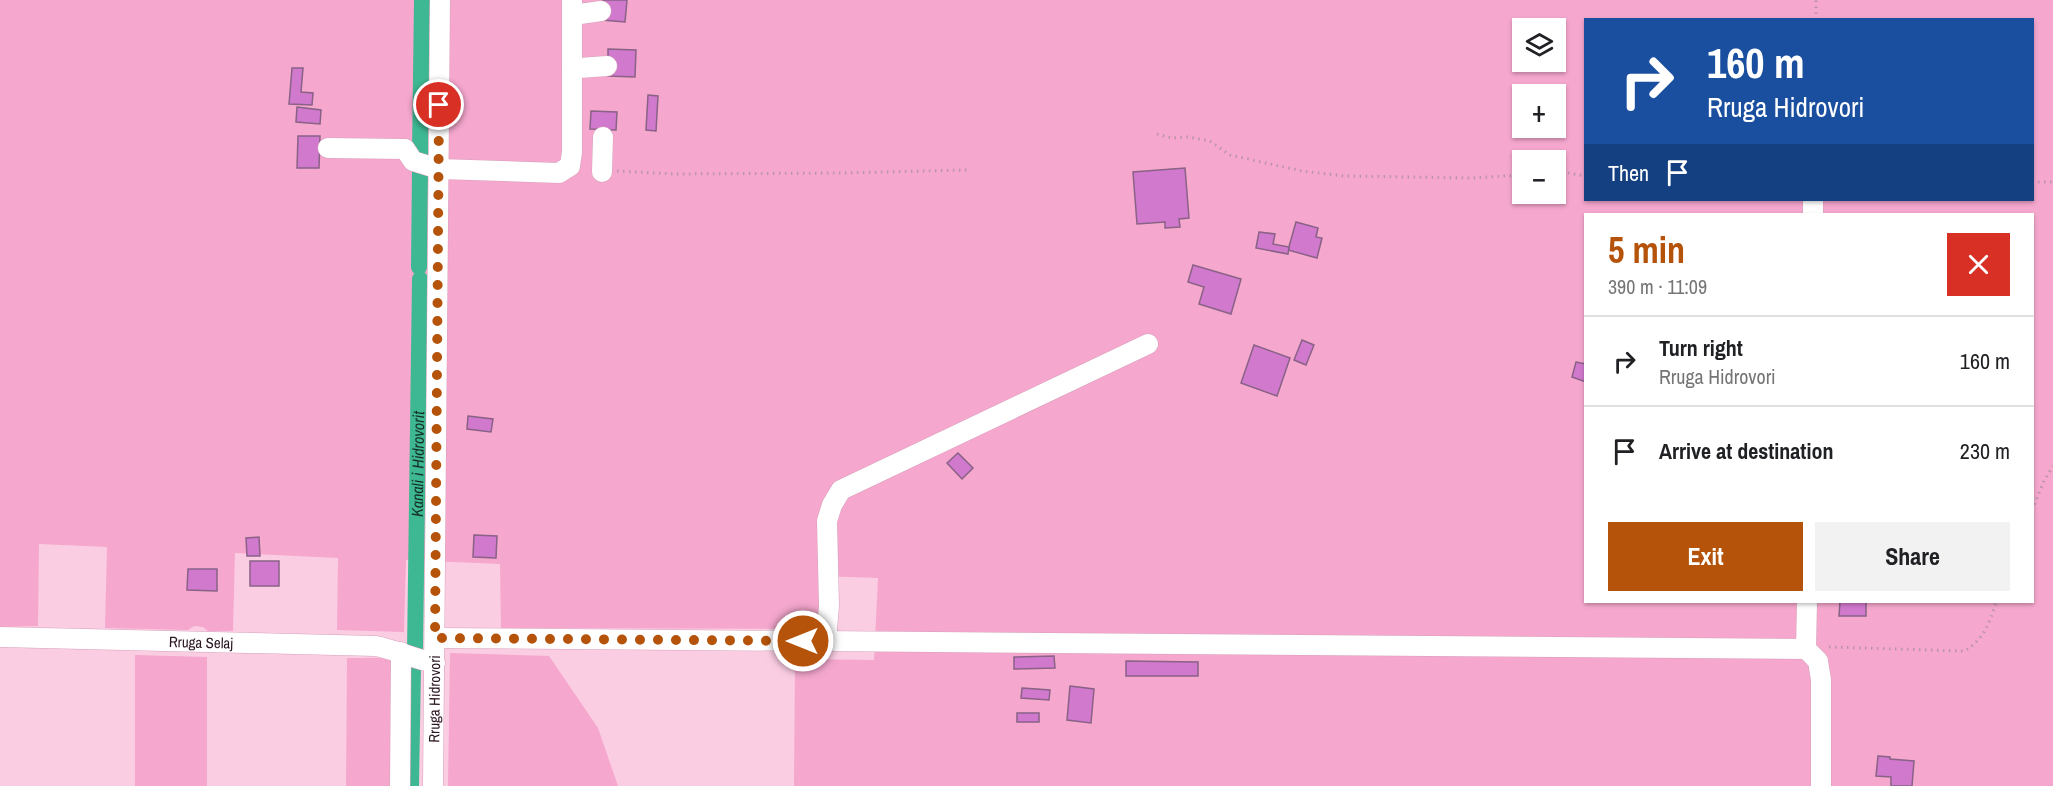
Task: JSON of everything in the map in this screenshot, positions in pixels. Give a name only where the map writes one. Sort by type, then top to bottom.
[{"type":"street","name":"Rruga Hidrovori","points":[[434,786],[440,0]]},
{"type":"street","points":[[328,148],[405,149],[413,162],[439,169],[560,173],[570,166],[572,152],[572,8],[601,11]]},
{"type":"street","points":[[572,70],[607,66]]},
{"type":"street","points":[[602,172],[603,137]]},
{"type":"street","points":[[826,641],[829,606],[827,520],[832,505],[841,490],[1064,386],[1148,344]]},
{"type":"street","points":[[1806,649],[1807,603]]},
{"type":"street","name":"Rruga Selaj","points":[[0,637],[376,646],[435,663]]},
{"type":"street","points":[[435,638],[1806,649],[1818,661],[1821,681],[1821,786]]},
{"type":"street","points":[[400,786],[401,652]]},
{"type":"path","points":[[1816,0],[1816,18]]},
{"type":"path","points":[[1157,134],[1172,138],[1188,137],[1210,141],[1230,155],[1302,171],[1344,176],[1472,178],[1512,176]]},
{"type":"path","points":[[602,172],[674,174],[967,170]]},
{"type":"path","points":[[1566,173],[1584,176]]},
{"type":"path","points":[[2034,182],[2053,182]]},
{"type":"path","points":[[2034,505],[2053,466]]},
{"type":"path","points":[[1806,649],[1834,647],[1964,651],[1973,646],[1981,637],[1996,603]]},
{"type":"shaded area","points":[[0,0],[2053,0],[2053,786],[794,786],[795,659],[874,660],[878,578],[820,576],[818,629],[501,628],[500,564],[406,560],[404,632],[337,630],[338,558],[235,553],[233,631],[208,631],[203,627],[194,626],[188,630],[105,628],[107,547],[39,544],[38,626],[0,627]]},
{"type":"shaded area","points":[[450,653],[549,656],[598,728],[618,786],[448,786]]},
{"type":"shaded area","points":[[135,655],[207,657],[207,786],[135,786]]},
{"type":"shaded area","points":[[347,658],[393,658],[393,786],[346,786]]},
{"type":"building","points":[[603,0],[627,0],[625,22],[602,20]]},
{"type":"building","points":[[608,49],[636,50],[635,77],[608,76]]},
{"type":"building","points":[[292,68],[303,68],[301,92],[313,93],[312,105],[289,104]]},
{"type":"building","points":[[648,95],[658,96],[656,131],[646,130]]},
{"type":"building","points":[[297,107],[321,110],[320,124],[296,122]]},
{"type":"building","points":[[591,111],[617,112],[616,130],[590,129]]},
{"type":"building","points":[[298,136],[320,136],[319,168],[297,168]]},
{"type":"building","points":[[1185,168],[1189,218],[1179,219],[1180,227],[1165,228],[1165,222],[1137,224],[1133,172]]},
{"type":"building","points":[[1296,222],[1318,228],[1316,237],[1322,238],[1317,258],[1288,250]]},
{"type":"building","points":[[1259,232],[1275,234],[1273,244],[1289,247],[1288,254],[1256,248]]},
{"type":"building","points":[[1193,265],[1241,279],[1231,314],[1199,304],[1204,287],[1188,282]]},
{"type":"building","points":[[1302,340],[1314,345],[1306,365],[1294,360]]},
{"type":"building","points":[[1254,345],[1290,358],[1277,396],[1241,383]]},
{"type":"building","points":[[1576,362],[1584,364],[1584,381],[1572,377]]},
{"type":"building","points":[[468,416],[493,419],[491,432],[467,429]]},
{"type":"building","points":[[958,453],[973,468],[962,479],[947,463]]},
{"type":"building","points":[[474,535],[497,536],[496,558],[473,557]]},
{"type":"building","points":[[259,537],[260,556],[247,556],[246,538]]},
{"type":"building","points":[[250,561],[279,561],[279,586],[250,586]]},
{"type":"building","points":[[188,569],[217,569],[217,591],[187,590]]},
{"type":"building","points":[[1840,603],[1866,603],[1866,616],[1839,616]]},
{"type":"building","points":[[1054,656],[1055,668],[1014,669],[1014,657]]},
{"type":"building","points":[[1126,661],[1198,662],[1198,676],[1126,676]]},
{"type":"building","points":[[1070,686],[1094,689],[1091,723],[1067,720]]},
{"type":"building","points":[[1022,688],[1050,690],[1049,700],[1021,698]]},
{"type":"building","points":[[1017,713],[1039,713],[1039,722],[1017,722]]},
{"type":"building","points":[[1878,756],[1914,761],[1912,786],[1891,786],[1891,777],[1876,776]]},
{"type":"waterway","name":"Kanali i Hidrovorit","points":[[420,154],[422,0]]},
{"type":"waterway","name":"Kanali i Hidrovorit","points":[[419,267],[420,171]]},
{"type":"waterway","name":"Kanali i Hidrovorit","points":[[415,652],[420,279]]},
{"type":"waterway","name":"Kanali i Hidrovorit","points":[[411,786],[413,667]]},
{"type":"route","points":[[439,105],[435,638],[803,641]]}]
